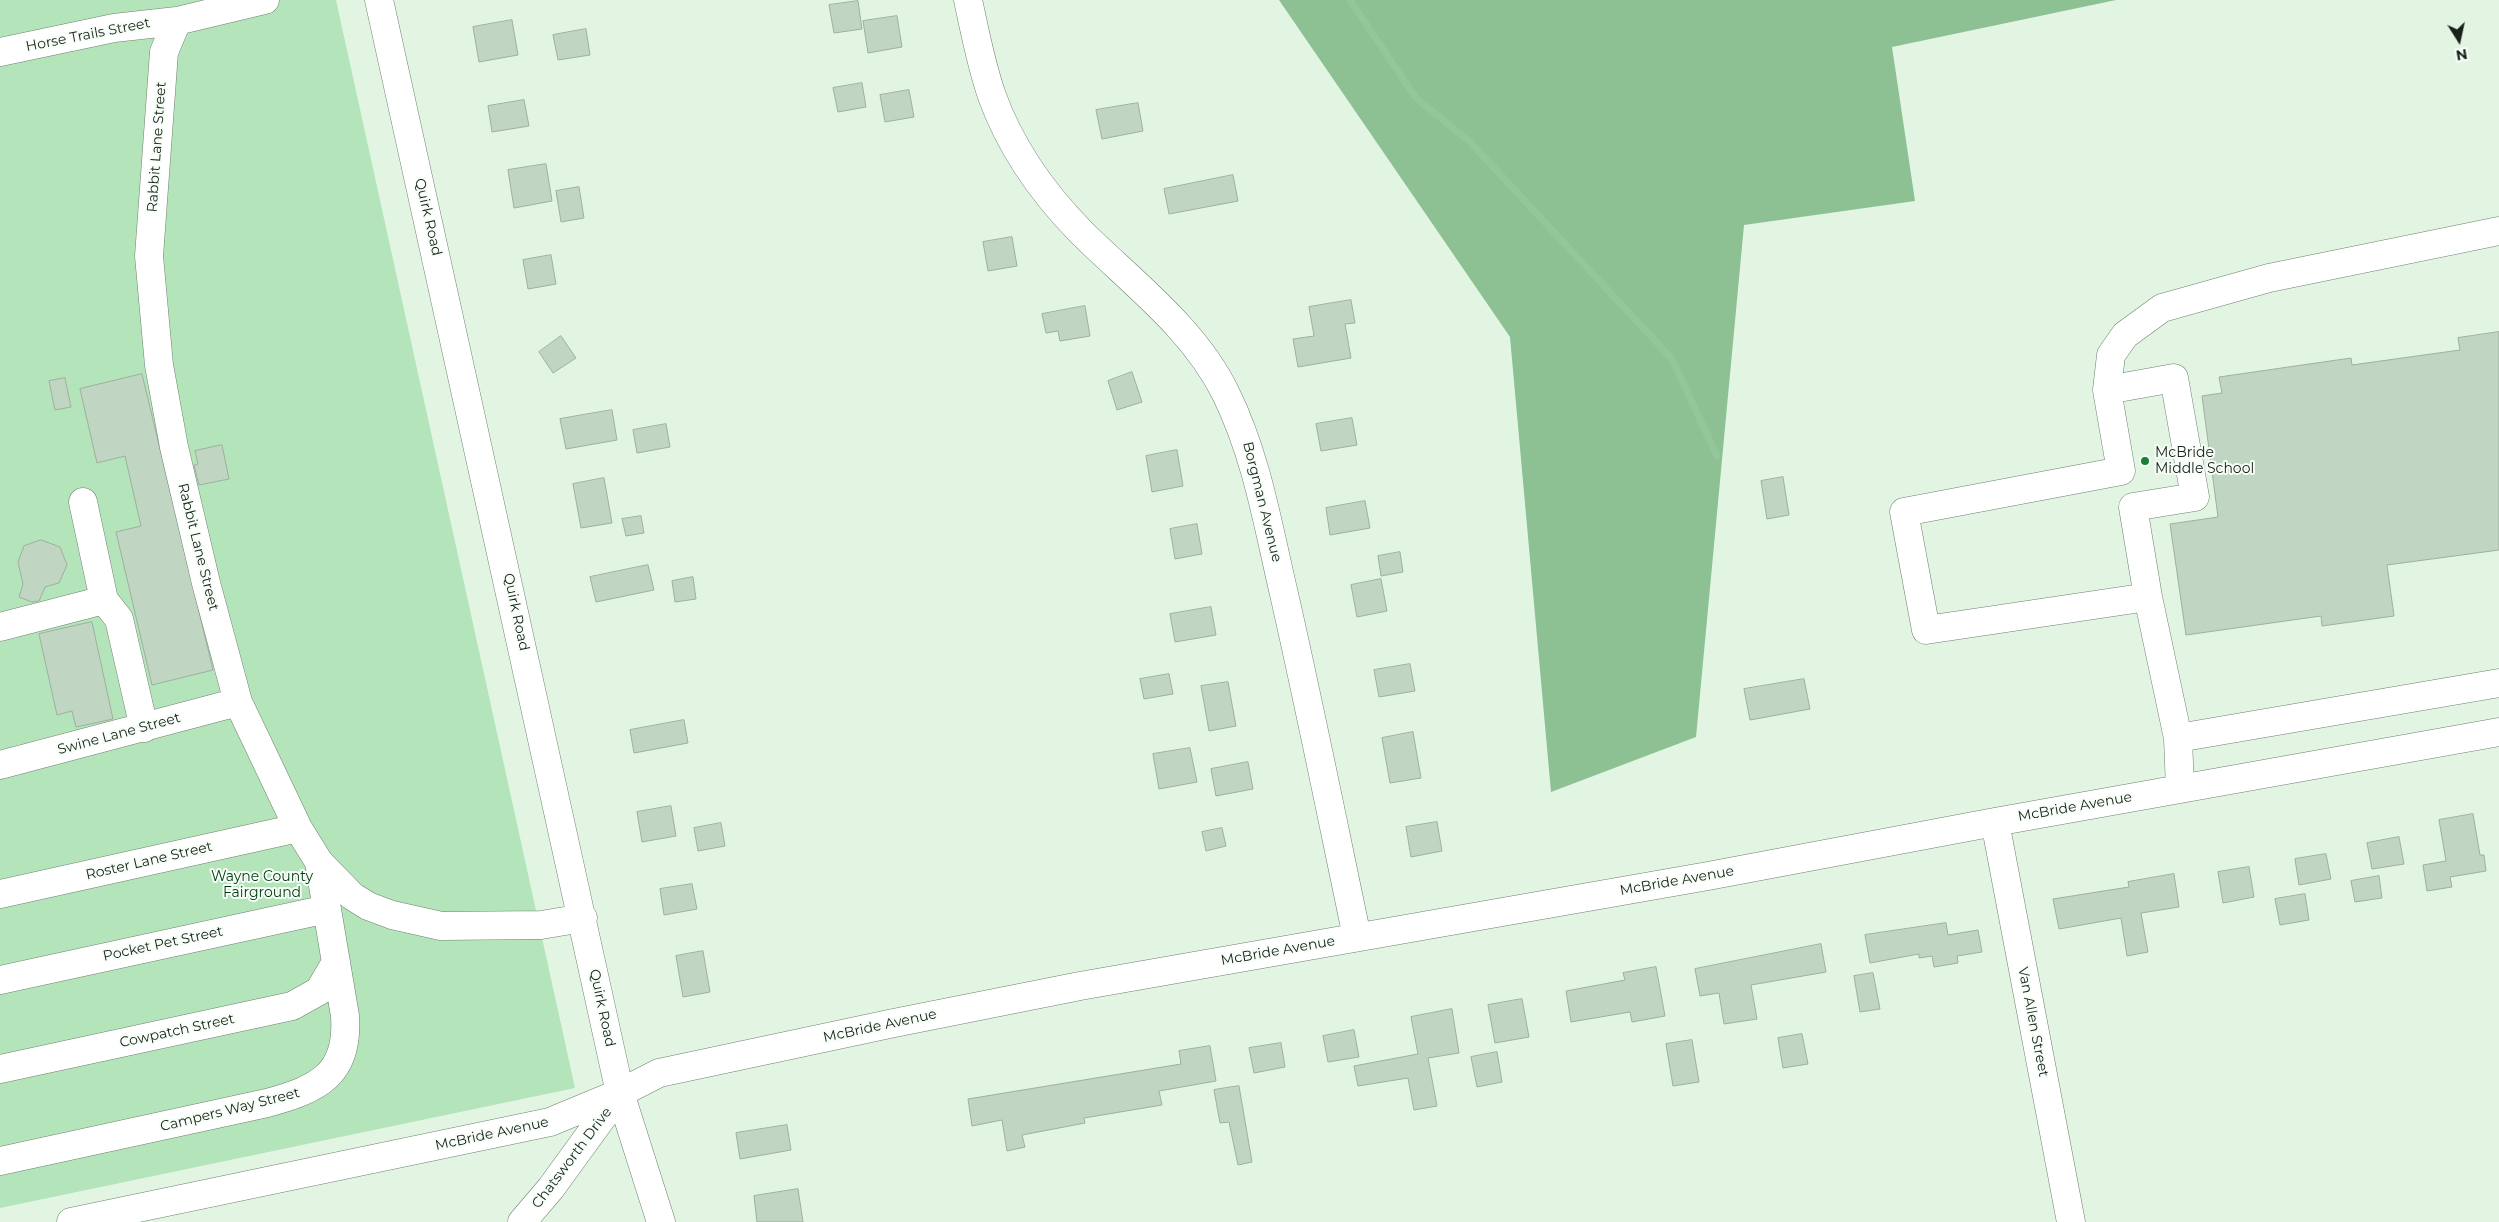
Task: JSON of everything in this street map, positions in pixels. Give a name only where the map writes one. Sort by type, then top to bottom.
[{"type":"street","points":[[177,21],[265,0]]},
{"type":"street","name":"Quirk Road","points":[[379,0],[583,918],[620,1093],[661,1222]]},
{"type":"street","name":"Borgman Avenue","points":[[968,0],[992,96],[1009,134],[1028,165],[1058,207],[1177,325],[1195,346],[1225,392],[1244,434],[1255,469],[1302,671],[1357,937]]},
{"type":"street","name":"Horse Trails Street","points":[[0,52],[114,28],[177,21]]},
{"type":"street","name":"Rabbit Lane Street","points":[[177,21],[164,52],[149,256],[151,286],[159,364],[174,447],[238,702],[298,828],[318,862],[352,896],[368,906],[418,922],[441,926],[541,925],[583,918]]},
{"type":"street","points":[[2148,597],[1926,630],[1904,512],[2121,471],[2106,390],[2111,355],[2125,335],[2162,308],[2269,278],[2499,231]]},
{"type":"street","points":[[2106,390],[2174,378],[2195,497],[2133,507],[2148,597],[2178,738],[2180,789]]},
{"type":"street","points":[[83,502],[104,600],[119,619],[144,728]]},
{"type":"street","points":[[0,627],[104,600]]},
{"type":"street","points":[[2178,738],[2499,684]]},
{"type":"street","name":"Swine Lane Street","points":[[0,764],[238,702]]},
{"type":"street","name":"McBride Avenue","points":[[70,1222],[550,1122],[620,1093],[659,1073],[894,1023],[1080,986],[1708,876],[1995,822],[2499,732]]},
{"type":"street","name":"Van Allen Street","points":[[1995,822],[2071,1222]]},
{"type":"street","name":"Roster Lane Street","points":[[0,894],[298,828]]},
{"type":"street","name":"Campers Way Street","points":[[0,1161],[267,1103],[304,1093],[322,1080],[340,1060],[346,1038],[336,962],[318,862]]},
{"type":"street","name":"Pocket Pet Street","points":[[0,980],[327,909]]},
{"type":"street","name":"Cowpatch Street","points":[[0,1069],[292,1006],[319,991],[336,962]]},
{"type":"street","name":"Chatsworth Drive","points":[[522,1222],[551,1188],[620,1093]]},
{"type":"green space","name":"Wayne County Fairground","points":[[0,0],[336,0],[575,1088],[0,1208]]},
{"type":"green space","points":[[1279,0],[2116,0],[1892,47],[1915,201],[1744,225],[1696,737],[1551,792],[1510,337]]},
{"type":"building","points":[[858,1],[862,29],[834,33],[829,5]]},
{"type":"building","points":[[897,16],[902,47],[868,53],[863,21]]},
{"type":"building","points":[[512,20],[518,55],[479,62],[473,27]]},
{"type":"building","points":[[586,29],[590,55],[558,60],[553,35]]},
{"type":"building","points":[[862,83],[866,107],[838,112],[833,88]]},
{"type":"building","points":[[909,90],[914,117],[885,122],[880,95]]},
{"type":"building","points":[[524,100],[529,126],[492,132],[488,106]]},
{"type":"building","points":[[1138,103],[1143,131],[1102,139],[1096,110]]},
{"type":"building","points":[[546,164],[552,201],[514,208],[508,170]]},
{"type":"building","points":[[1233,175],[1238,201],[1169,214],[1164,189]]},
{"type":"building","points":[[579,187],[584,218],[561,222],[556,191]]},
{"type":"building","points":[[1012,237],[1017,266],[988,271],[983,242]]},
{"type":"building","points":[[551,255],[556,284],[528,289],[523,260]]},
{"type":"building","points":[[1351,300],[1355,323],[1345,324],[1351,358],[1298,367],[1293,339],[1314,336],[1309,307]]},
{"type":"building","points":[[1085,306],[1090,336],[1060,341],[1058,331],[1046,333],[1042,314]]},
{"type":"building","points":[[2499,332],[2499,550],[2387,565],[2394,616],[2322,626],[2321,616],[2186,635],[2170,524],[2218,517],[2202,396],[2222,393],[2219,377],[2351,358],[2352,365],[2460,350],[2458,338]]},
{"type":"building","points":[[561,336],[576,358],[553,373],[539,352]]},
{"type":"building","points":[[1132,372],[1142,402],[1117,410],[1108,381]]},
{"type":"building","points":[[142,374],[213,670],[152,685],[116,532],[141,526],[125,456],[97,463],[80,389]]},
{"type":"building","points":[[65,378],[71,407],[55,410],[49,381]]},
{"type":"building","points":[[612,410],[617,440],[566,449],[560,419]]},
{"type":"building","points":[[1352,418],[1357,445],[1321,451],[1316,424]]},
{"type":"building","points":[[666,424],[670,447],[637,453],[633,430]]},
{"type":"building","points":[[222,445],[229,479],[199,485],[194,465],[198,464],[195,451]]},
{"type":"building","points":[[1177,450],[1183,486],[1152,492],[1146,456]]},
{"type":"building","points":[[1783,477],[1789,515],[1767,519],[1761,481]]},
{"type":"building","points":[[604,478],[612,523],[581,528],[573,484]]},
{"type":"building","points":[[1365,501],[1370,528],[1330,535],[1326,508]]},
{"type":"building","points":[[641,516],[644,533],[626,536],[622,519]]},
{"type":"building","points":[[1197,524],[1202,554],[1175,559],[1170,529]]},
{"type":"building","points":[[41,540],[60,547],[67,565],[59,583],[45,587],[39,601],[32,602],[19,597],[23,584],[18,562],[24,546]]},
{"type":"building","points":[[1400,552],[1403,572],[1381,576],[1378,556]]},
{"type":"building","points":[[648,565],[654,590],[596,602],[590,577]]},
{"type":"building","points":[[693,577],[696,599],[675,602],[672,581]]},
{"type":"building","points":[[1381,579],[1387,611],[1357,617],[1351,585]]},
{"type":"building","points":[[1211,607],[1216,635],[1175,642],[1170,614]]},
{"type":"building","points":[[92,622],[113,719],[76,727],[72,711],[57,715],[39,634]]},
{"type":"building","points":[[1410,664],[1415,691],[1379,697],[1374,670]]},
{"type":"building","points":[[1169,674],[1173,694],[1144,699],[1140,679]]},
{"type":"building","points":[[1804,679],[1810,709],[1750,720],[1744,689]]},
{"type":"building","points":[[1228,682],[1236,726],[1209,731],[1201,686]]},
{"type":"building","points":[[684,720],[688,743],[634,753],[630,730]]},
{"type":"building","points":[[1413,732],[1421,778],[1390,783],[1382,738]]},
{"type":"building","points":[[1190,748],[1197,782],[1159,789],[1153,754]]},
{"type":"building","points":[[1248,762],[1253,789],[1216,796],[1211,769]]},
{"type":"building","points":[[671,806],[676,836],[642,842],[637,812]]},
{"type":"building","points":[[2473,814],[2480,855],[2484,855],[2486,871],[2450,877],[2452,887],[2427,891],[2423,865],[2446,861],[2439,820]]},
{"type":"building","points":[[1437,822],[1442,851],[1411,857],[1406,827]]},
{"type":"building","points":[[721,823],[725,846],[698,851],[694,828]]},
{"type":"building","points":[[1222,828],[1226,846],[1206,851],[1202,832]]},
{"type":"building","points":[[2399,837],[2404,864],[2372,869],[2367,843]]},
{"type":"building","points":[[2326,854],[2331,879],[2299,885],[2295,859]]},
{"type":"building","points":[[2249,867],[2254,897],[2223,903],[2218,872]]},
{"type":"building","points":[[2174,874],[2179,907],[2141,913],[2148,952],[2127,956],[2121,918],[2059,929],[2053,899],[2129,887],[2128,882]]},
{"type":"building","points":[[2379,876],[2382,898],[2355,902],[2351,881]]},
{"type":"building","points":[[692,884],[697,909],[664,915],[660,889]]},
{"type":"building","points":[[2305,894],[2309,920],[2280,925],[2275,899]]},
{"type":"building","points":[[1946,923],[1948,935],[1978,930],[1982,952],[1957,956],[1958,963],[1934,967],[1932,956],[1919,958],[1919,954],[1870,963],[1865,935]]},
{"type":"building","points":[[1821,944],[1826,972],[1751,985],[1757,1019],[1724,1024],[1719,993],[1700,996],[1695,969]]},
{"type":"building","points":[[703,951],[710,992],[683,997],[676,956]]},
{"type":"building","points":[[1656,967],[1665,1016],[1632,1022],[1630,1012],[1571,1022],[1566,991],[1625,980],[1623,973]]},
{"type":"building","points":[[1873,973],[1880,1009],[1860,1012],[1854,976]]},
{"type":"building","points":[[1522,999],[1529,1037],[1495,1043],[1488,1005]]},
{"type":"building","points":[[1452,1009],[1459,1053],[1428,1058],[1437,1106],[1414,1110],[1408,1078],[1358,1086],[1354,1066],[1418,1054],[1411,1017]]},
{"type":"building","points":[[1354,1030],[1359,1057],[1328,1062],[1323,1036]]},
{"type":"building","points":[[1802,1034],[1808,1064],[1783,1068],[1778,1038]]},
{"type":"building","points":[[1692,1040],[1699,1082],[1673,1086],[1666,1044]]},
{"type":"building","points":[[1281,1043],[1285,1067],[1254,1073],[1249,1048]]},
{"type":"building","points":[[1210,1046],[1216,1081],[1159,1091],[1162,1105],[1084,1118],[1085,1123],[1022,1135],[1025,1147],[1007,1151],[1002,1120],[972,1126],[968,1099],[1181,1064],[1179,1051]]},
{"type":"building","points":[[1497,1052],[1502,1082],[1477,1087],[1471,1057]]},
{"type":"building","points":[[1239,1086],[1252,1162],[1238,1165],[1229,1122],[1220,1123],[1214,1090]]},
{"type":"building","points":[[787,1125],[791,1150],[740,1159],[736,1133]]},
{"type":"building","points":[[798,1189],[803,1222],[757,1222],[754,1196]]},
{"type":"waterway","points":[[1350,0],[1416,98],[1470,142],[1672,359],[1717,456]]},
{"type":"place","name":"McBride Middle School","points":[[2145,461]]}]
